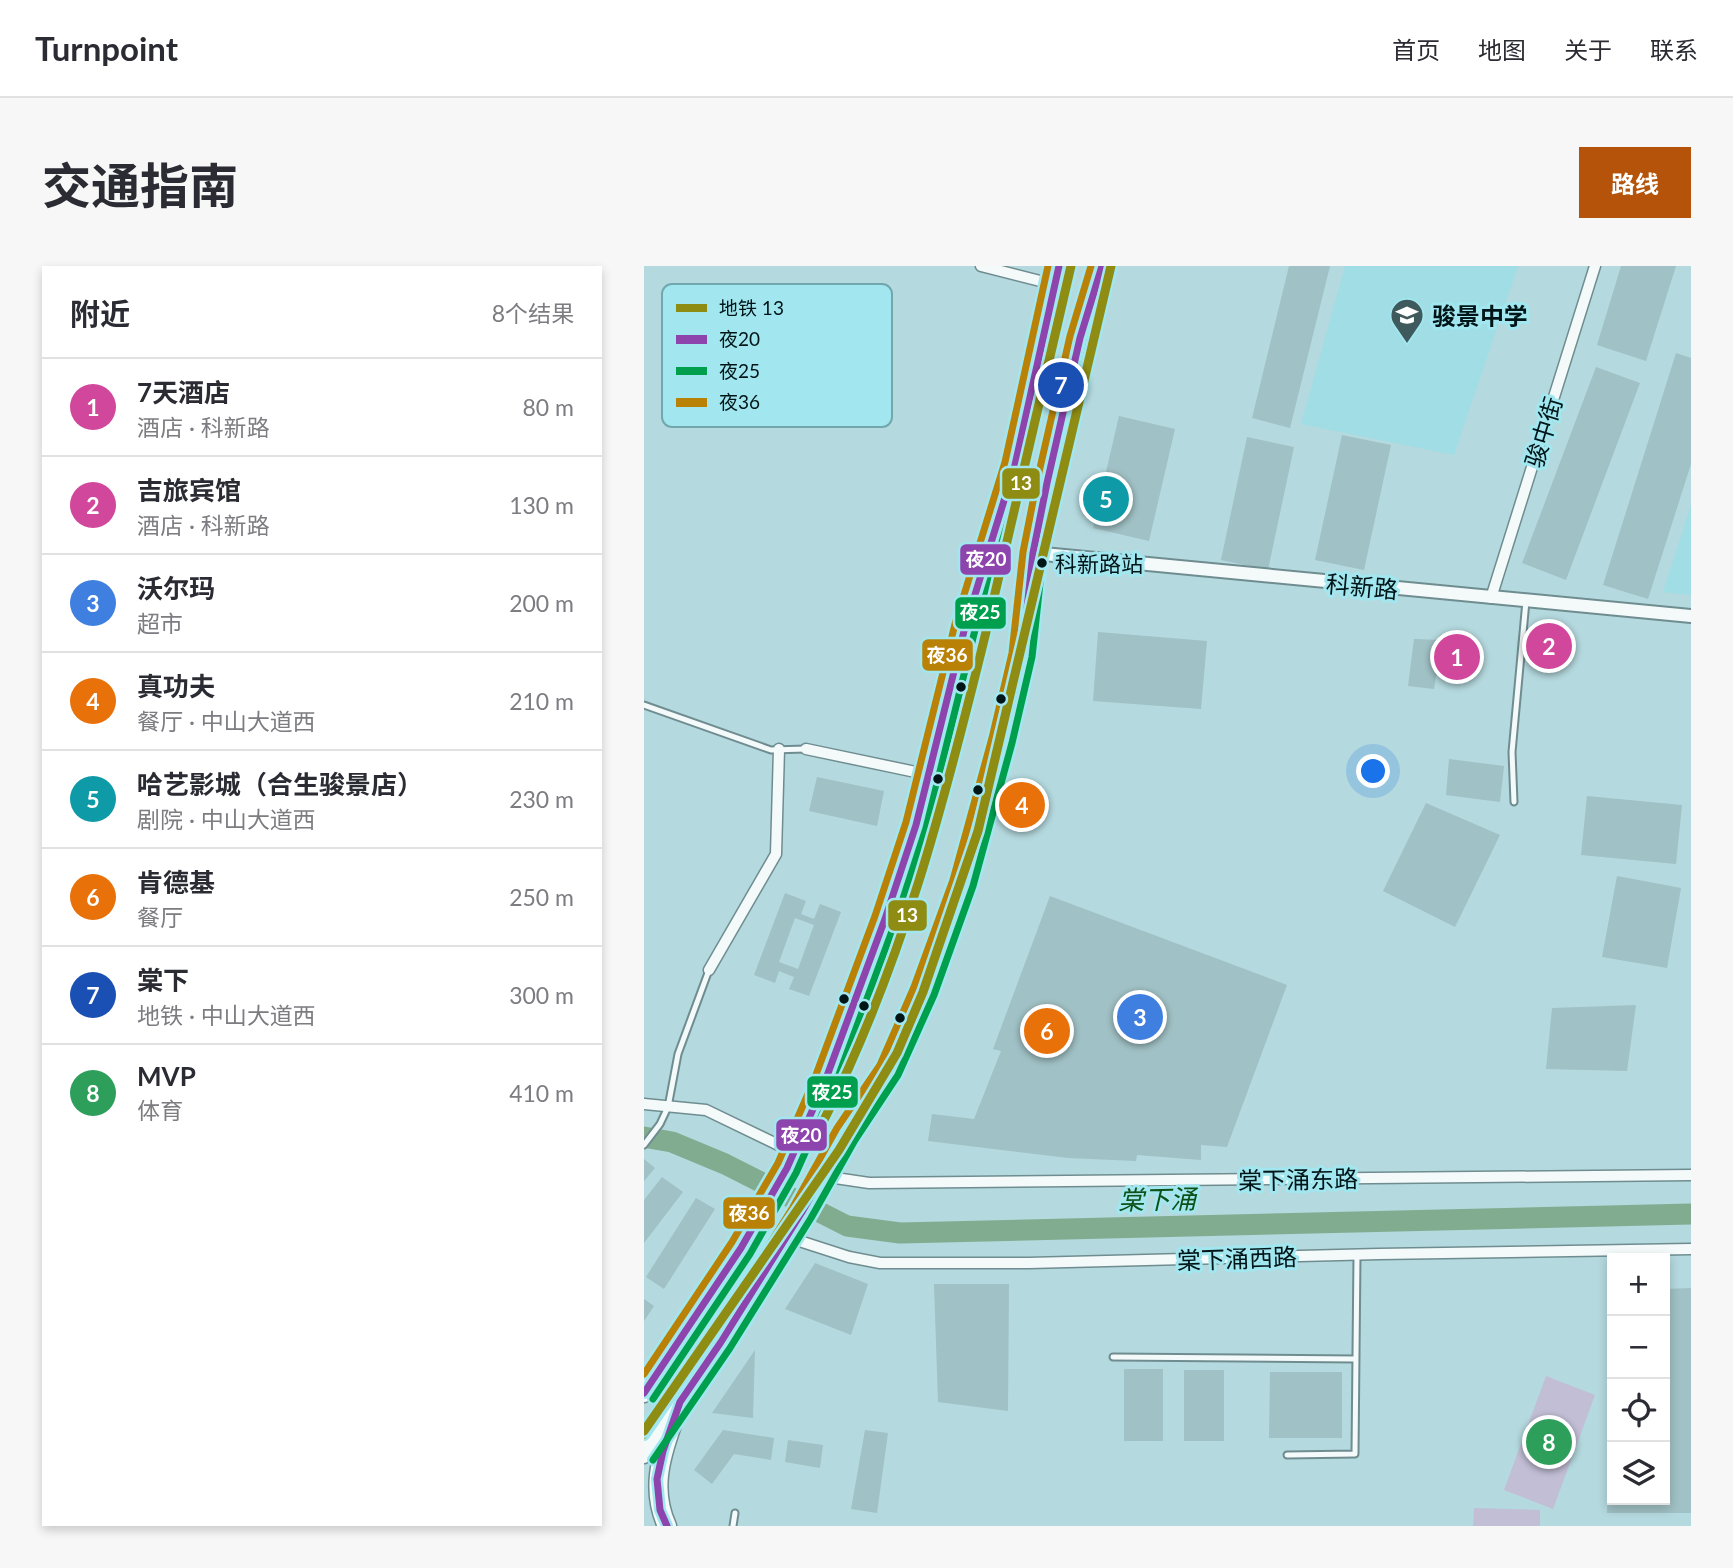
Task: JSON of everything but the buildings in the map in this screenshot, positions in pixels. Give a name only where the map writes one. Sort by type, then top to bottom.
[{"type":"highway","points":[[644,1393],[764,1211],[791,1161],[824,1084],[885,919],[916,825],[965,627],[1015,465],[1059,266]]},
{"type":"highway","points":[[644,1454],[721,1342],[790,1232],[846,1134],[899,1053],[934,965],[959,895],[988,796],[1022,655],[1033,553],[1080,338],[1102,266]]},
{"type":"highway","points":[[667,1526],[660,1510],[657,1479],[663,1451],[680,1402]]},
{"type":"street","points":[[981,266],[1056,285]]},
{"type":"street","name":"骏中街","points":[[1490,598],[1595,266]]},
{"type":"street","name":"科新路","points":[[1033,553],[1691,616]]},
{"type":"street","points":[[709,970],[776,854],[779,749]]},
{"type":"street","points":[[806,749],[930,775]]},
{"type":"street","points":[[644,1104],[706,1110],[791,1161]]},
{"type":"street","name":"棠下涌东路","points":[[820,1180],[883,1183],[1691,1175]]},
{"type":"street","name":"棠下涌西路","points":[[790,1232],[849,1257],[880,1263],[1030,1264],[1691,1249]]},
{"type":"lane","points":[[1514,802],[1512,752],[1523,649],[1525,601]]},
{"type":"lane","points":[[644,705],[771,750],[806,749]]},
{"type":"lane","points":[[644,1145],[660,1124],[668,1107],[678,1054],[709,970]]},
{"type":"lane","points":[[1287,1455],[1355,1454],[1357,1255]]},
{"type":"lane","points":[[1113,1357],[1356,1359]]},
{"type":"lane","points":[[733,1526],[735,1513]]},
{"type":"shaded area","name":"骏景中学","points":[[1345,266],[1518,266],[1454,455],[1301,424]]},
{"type":"shaded area","points":[[1691,505],[1691,595],[1663,592]]},
{"type":"shaded area","points":[[1546,1376],[1595,1395],[1553,1509],[1504,1490]]},
{"type":"shaded area","points":[[1474,1508],[1540,1510],[1540,1526],[1473,1526]]},
{"type":"waterway","name":"棠下涌","points":[[644,1137],[672,1142],[725,1164],[847,1226],[900,1233],[1691,1214]]},
{"type":"metro line","name":"13","points":[[823,1122],[851,1062],[899,942],[937,820],[986,632],[1071,266]]},
{"type":"metro line","name":"13","points":[[644,1431],[839,1150],[897,1053],[923,992],[978,831],[1111,266]]},
{"type":"transit line","name":"夜36","points":[[644,1374],[732,1242],[778,1163],[814,1080],[875,916],[906,822],[955,624],[1005,462],[1048,266]]},
{"type":"transit line","name":"夜20","points":[[644,1393],[741,1248],[787,1168],[824,1084],[885,919],[916,825],[965,627],[1015,465],[1059,266]]},
{"type":"transit line","name":"夜36","points":[[644,1435],[712,1336],[793,1207],[837,1128],[880,1065],[914,987],[953,880],[992,738],[1012,653],[1023,552],[1037,481],[1070,336],[1091,266]]},
{"type":"transit line","name":"夜20","points":[[667,1526],[660,1510],[657,1479],[663,1451],[680,1402],[721,1342],[802,1212],[846,1134],[889,1070],[913,1019],[945,934],[976,841],[1013,696],[1022,655],[1033,553],[1047,483],[1080,338],[1102,266]]},
{"type":"transit line","name":"夜25","points":[[653,1399],[750,1254],[796,1173],[834,1088],[895,923],[926,828],[975,630],[1025,467],[1069,268]]},
{"type":"transit line","name":"夜25","points":[[653,1460],[730,1348],[811,1218],[855,1140],[898,1075],[934,995],[973,886],[1012,743],[1032,657],[1043,555],[1057,485],[1090,341],[1112,269]]},
{"type":"place","name":"骏景中学","points":[[1407,345]]},
{"type":"place","name":"棠下","points":[[1061,385]]},
{"type":"place","name":"哈艺影城（合生骏景店）","points":[[1106,499]]},
{"type":"place","name":"科新路站","points":[[1042,563]]},
{"type":"place","name":"吉旅宾馆","points":[[1549,646]]},
{"type":"place","name":"7天酒店","points":[[1457,657]]},
{"type":"place","name":"真功夫","points":[[1022,805]]},
{"type":"place","name":"沃尔玛","points":[[1140,1017]]},
{"type":"place","name":"肯德基","points":[[1047,1031]]},
{"type":"place","name":"MVP","points":[[1549,1442]]}]
